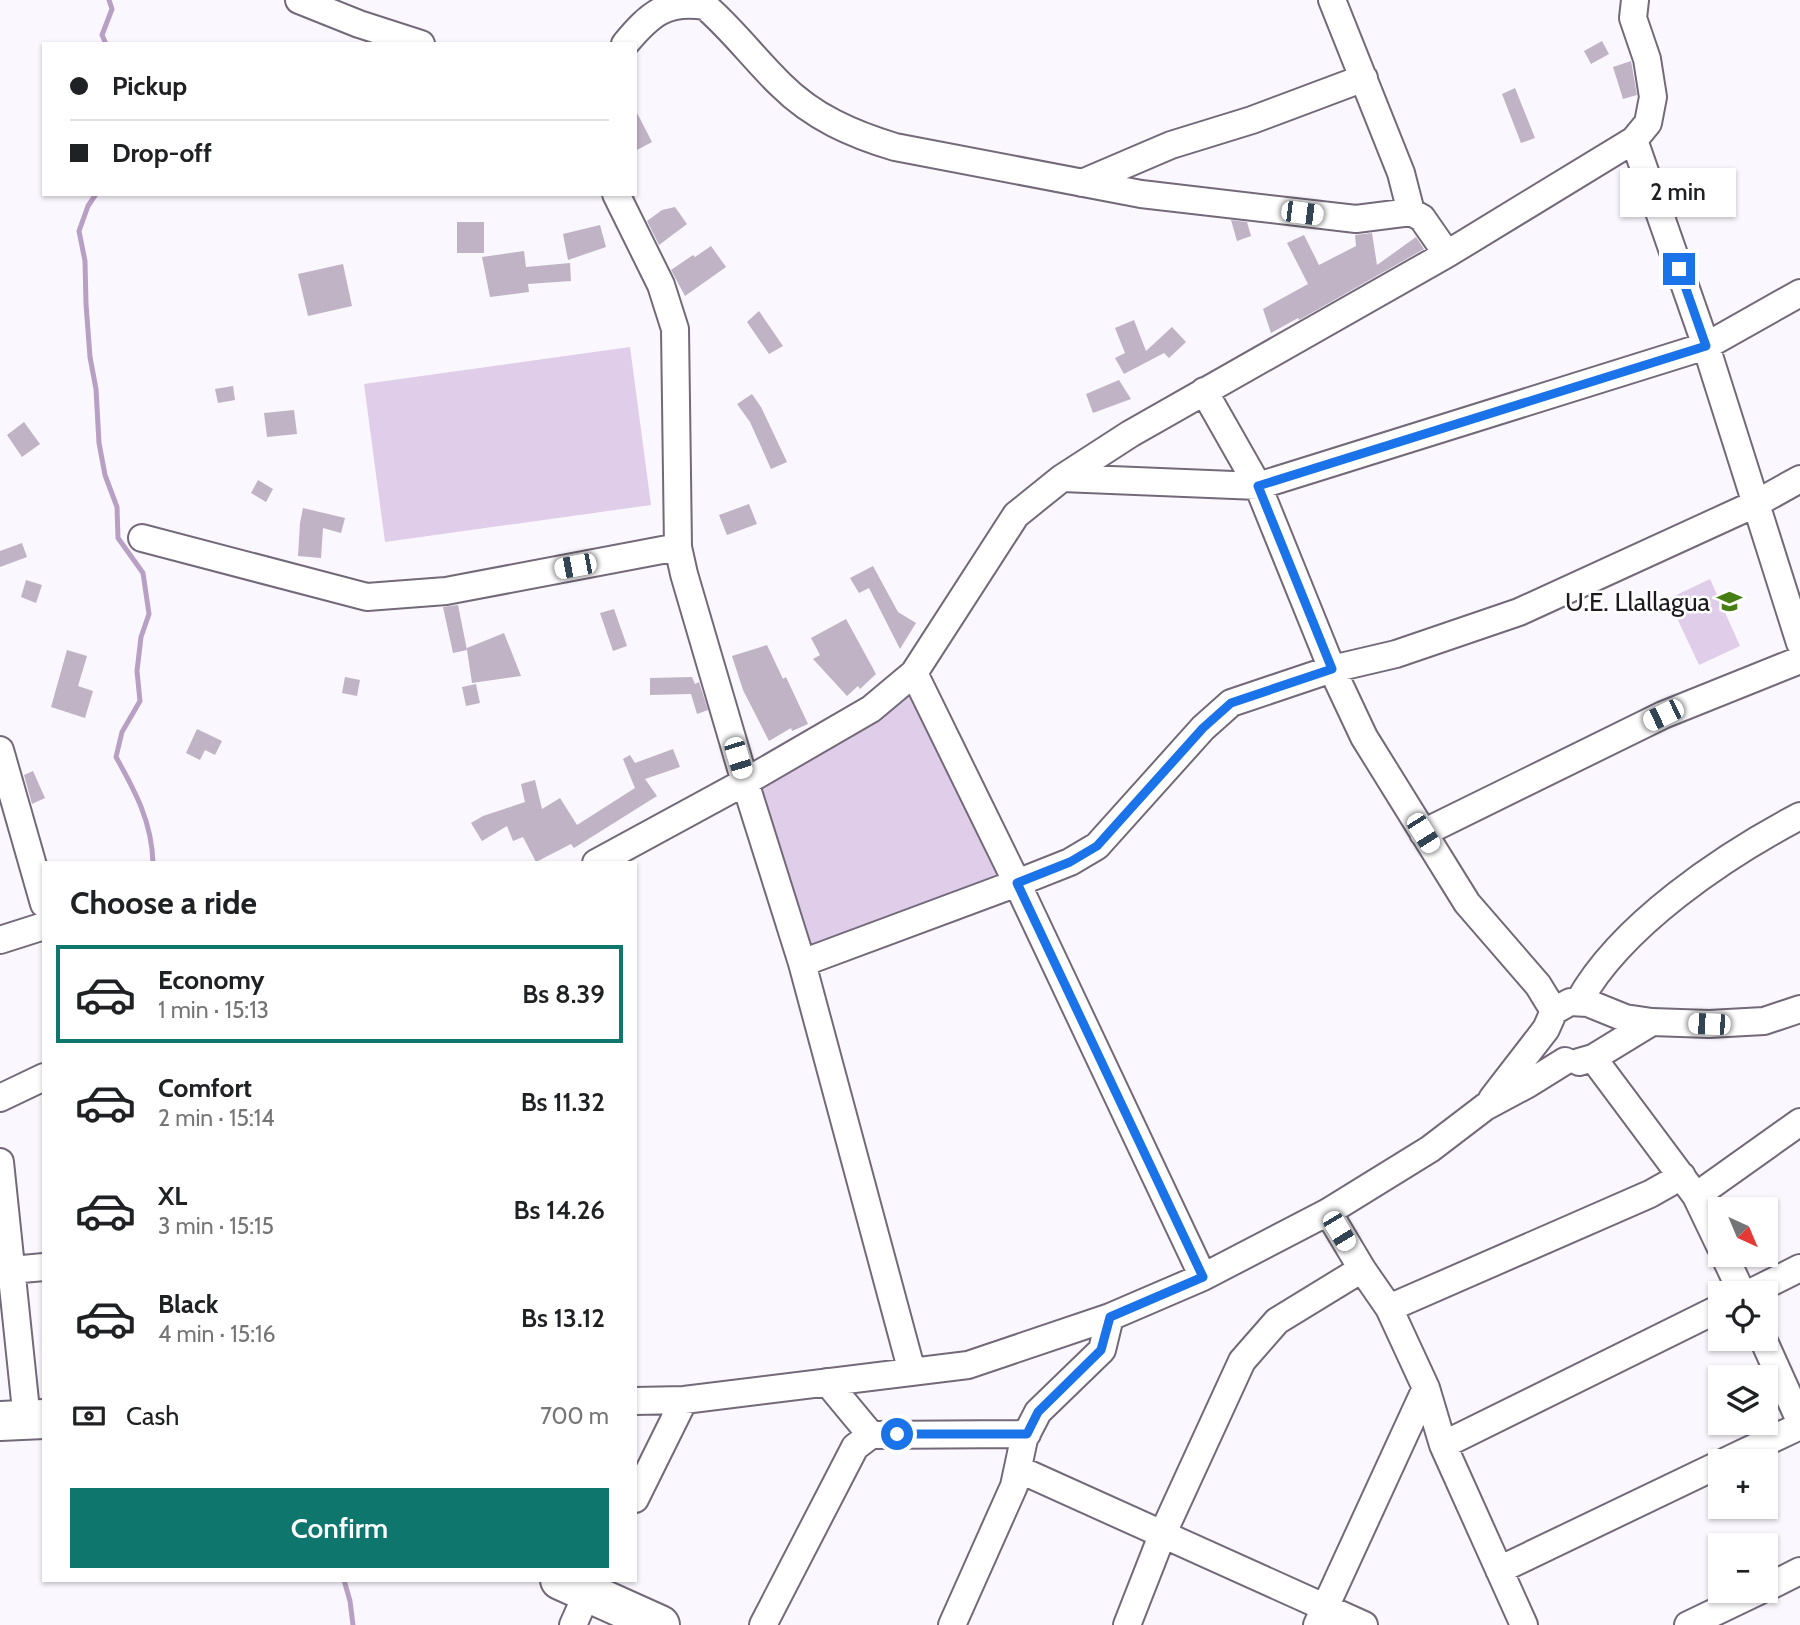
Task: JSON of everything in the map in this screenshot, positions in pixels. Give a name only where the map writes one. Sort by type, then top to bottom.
[{"type":"highway","points":[[578,1594],[660,1625]]},
{"type":"street","points":[[299,0],[359,24],[415,42]]},
{"type":"street","points":[[1332,0],[1401,173],[1411,212]]},
{"type":"street","points":[[600,861],[746,782],[871,709],[914,673],[1016,515],[1062,478],[1130,433],[1447,254],[1634,140],[1648,123],[1653,97],[1647,59],[1633,18],[1635,0]]},
{"type":"street","points":[[627,42],[656,12],[668,6],[705,6],[781,86],[812,111],[857,135],[895,147],[1141,194],[1356,219],[1411,212],[1422,218],[1447,254]]},
{"type":"street","points":[[1082,183],[1171,145],[1252,120],[1364,78]]},
{"type":"street","points":[[1634,140],[1706,346],[1799,636]]},
{"type":"street","points":[[617,196],[661,285],[675,329],[678,547],[684,574],[802,963],[912,1372]]},
{"type":"street","points":[[1062,478],[1258,486],[1706,346],[1800,293]]},
{"type":"street","points":[[1204,391],[1258,486],[1332,669],[1364,737],[1467,904],[1538,985],[1550,1020],[1547,1042],[1553,1053],[1564,1061],[1574,1063],[1596,1055],[1652,1023]]},
{"type":"street","points":[[802,963],[1070,862],[1097,846],[1203,728],[1231,703],[1332,669],[1396,654],[1519,612],[1755,504],[1800,478]]},
{"type":"street","points":[[142,538],[367,597],[446,591],[678,547]]},
{"type":"street","points":[[1423,833],[1663,715],[1800,660]]},
{"type":"street","points":[[914,673],[1017,883],[1203,1277]]},
{"type":"street","points":[[0,750],[5,795],[42,898]]},
{"type":"street","points":[[1587,1005],[1604,962],[1672,898],[1765,834],[1800,816]]},
{"type":"street","points":[[0,940],[42,927]]},
{"type":"street","points":[[1485,1107],[1550,1020],[1570,1002],[1652,1023],[1765,1021],[1800,1009]]},
{"type":"street","points":[[1587,1005],[1605,1021],[1607,1037],[1596,1055]]},
{"type":"street","points":[[1596,1055],[1689,1186],[1708,1223]]},
{"type":"street","points":[[637,1401],[684,1400],[968,1365],[1110,1317],[1203,1277],[1328,1212],[1430,1149],[1485,1107],[1564,1061]]},
{"type":"street","points":[[0,1098],[42,1078]]},
{"type":"street","points":[[1389,1308],[1650,1194],[1689,1186],[1800,1122]]},
{"type":"street","points":[[0,1162],[5,1270],[24,1420]]},
{"type":"street","points":[[1328,1212],[1389,1308],[1426,1388],[1443,1445],[1524,1625]]},
{"type":"street","points":[[5,1270],[42,1267]]},
{"type":"street","points":[[1774,1281],[1800,1268]]},
{"type":"street","points":[[1128,1625],[1163,1533],[1242,1361],[1277,1321],[1362,1269]]},
{"type":"street","points":[[1443,1445],[1708,1314]]},
{"type":"street","points":[[952,1625],[1014,1486],[1027,1434],[1038,1412],[1101,1350],[1110,1317]]},
{"type":"street","points":[[1749,1449],[1800,1423],[1768,1351]]},
{"type":"street","points":[[827,1382],[871,1435]]},
{"type":"street","points":[[1320,1616],[1426,1388]]},
{"type":"street","points":[[637,1495],[684,1400]]},
{"type":"street","points":[[763,1625],[855,1447],[871,1435],[1027,1434]]},
{"type":"street","points":[[1018,1469],[1163,1533],[1320,1616],[1364,1625]]},
{"type":"street","points":[[1499,1570],[1708,1470]]},
{"type":"street","points":[[1778,1582],[1800,1571]]},
{"type":"street","points":[[1688,1625],[1734,1603]]},
{"type":"shaded area","points":[[630,347],[651,505],[385,542],[364,384]]},
{"type":"shaded area","points":[[1710,579],[1740,646],[1699,665],[1668,599]]},
{"type":"shaded area","points":[[914,673],[1017,883],[802,963],[745,782]]},
{"type":"building","points":[[1602,41],[1609,54],[1591,64],[1584,51]]},
{"type":"building","points":[[1631,61],[1637,95],[1623,99],[1613,67]]},
{"type":"building","points":[[1515,88],[1535,138],[1521,143],[1502,94]]},
{"type":"building","points":[[637,113],[652,142],[637,150]]},
{"type":"building","points":[[675,207],[687,224],[659,245],[647,221],[662,210]]},
{"type":"building","points":[[1231,220],[1247,222],[1251,236],[1237,241]]},
{"type":"building","points":[[457,222],[484,222],[484,253],[457,253]]},
{"type":"building","points":[[600,225],[606,247],[568,260],[563,234]]},
{"type":"building","points":[[1372,233],[1377,265],[1416,237],[1424,249],[1271,333],[1263,309],[1308,284],[1287,243],[1304,235],[1319,265],[1356,246],[1355,235]]},
{"type":"building","points":[[711,246],[726,267],[685,296],[671,270]]},
{"type":"building","points":[[524,251],[526,267],[570,263],[571,281],[528,284],[529,292],[490,297],[482,257]]},
{"type":"building","points":[[343,264],[352,306],[308,316],[298,274]]},
{"type":"building","points":[[759,311],[783,346],[769,354],[747,322]]},
{"type":"building","points":[[1134,320],[1146,351],[1172,327],[1186,342],[1169,358],[1164,353],[1124,374],[1115,358],[1125,353],[1115,328]]},
{"type":"building","points":[[1119,380],[1131,399],[1093,413],[1086,394]]},
{"type":"building","points":[[233,386],[235,400],[218,403],[215,389]]},
{"type":"building","points":[[752,394],[787,462],[771,469],[750,422],[737,404]]},
{"type":"building","points":[[294,410],[297,434],[267,437],[264,413]]},
{"type":"building","points":[[24,422],[40,444],[22,457],[7,435]]},
{"type":"building","points":[[258,480],[273,489],[266,502],[251,493]]},
{"type":"building","points":[[749,504],[757,524],[727,535],[719,515]]},
{"type":"building","points":[[303,508],[345,518],[341,533],[323,528],[321,558],[298,556]]},
{"type":"building","points":[[22,543],[27,557],[0,567],[0,551]]},
{"type":"building","points":[[873,566],[898,612],[916,623],[900,649],[869,588],[859,593],[850,578]]},
{"type":"building","points":[[26,580],[42,585],[36,603],[21,597]]},
{"type":"building","points":[[458,605],[467,650],[453,653],[443,607]]},
{"type":"building","points":[[614,609],[627,646],[613,651],[600,613]]},
{"type":"building","points":[[846,619],[876,674],[860,689],[858,686],[847,696],[813,659],[820,655],[811,638]]},
{"type":"building","points":[[504,633],[521,676],[472,683],[467,648]]},
{"type":"building","points":[[767,645],[783,679],[786,677],[808,724],[792,731],[791,728],[769,741],[743,690],[732,656]]},
{"type":"building","points":[[67,650],[87,656],[78,686],[93,691],[85,718],[51,707]]},
{"type":"building","points":[[345,677],[360,680],[357,696],[342,693]]},
{"type":"building","points":[[692,677],[695,684],[699,682],[708,710],[697,714],[691,694],[650,695],[650,678]]},
{"type":"building","points":[[476,684],[480,703],[466,706],[462,687]]},
{"type":"building","points":[[197,729],[222,741],[215,755],[205,750],[200,760],[186,753]]},
{"type":"building","points":[[673,749],[680,767],[645,779],[657,796],[574,848],[571,844],[535,861],[523,837],[513,841],[507,826],[482,841],[471,823],[483,816],[525,802],[521,784],[535,780],[542,809],[560,798],[577,825],[635,788],[623,759],[630,755],[635,763]]},
{"type":"building","points":[[33,771],[45,798],[32,804],[24,775]]},
{"type":"waterway","points":[[105,42],[102,35],[112,9],[109,0]]},
{"type":"waterway","points":[[95,196],[79,231],[85,261],[90,357],[96,389],[99,443],[105,475],[117,507],[118,538],[143,573],[149,614],[141,637],[137,671],[140,701],[122,732],[116,757],[146,820],[153,861]]},
{"type":"waterway","points":[[345,1582],[353,1625]]},
{"type":"place","name":"U.E. Llallagua","points":[[1730,602]]},
{"type":"route","points":[[897,1434],[1027,1434],[1038,1412],[1101,1350],[1110,1317],[1203,1277],[1017,883],[1070,862],[1097,846],[1203,728],[1231,703],[1332,669],[1258,486],[1706,346],[1679,269]]}]
